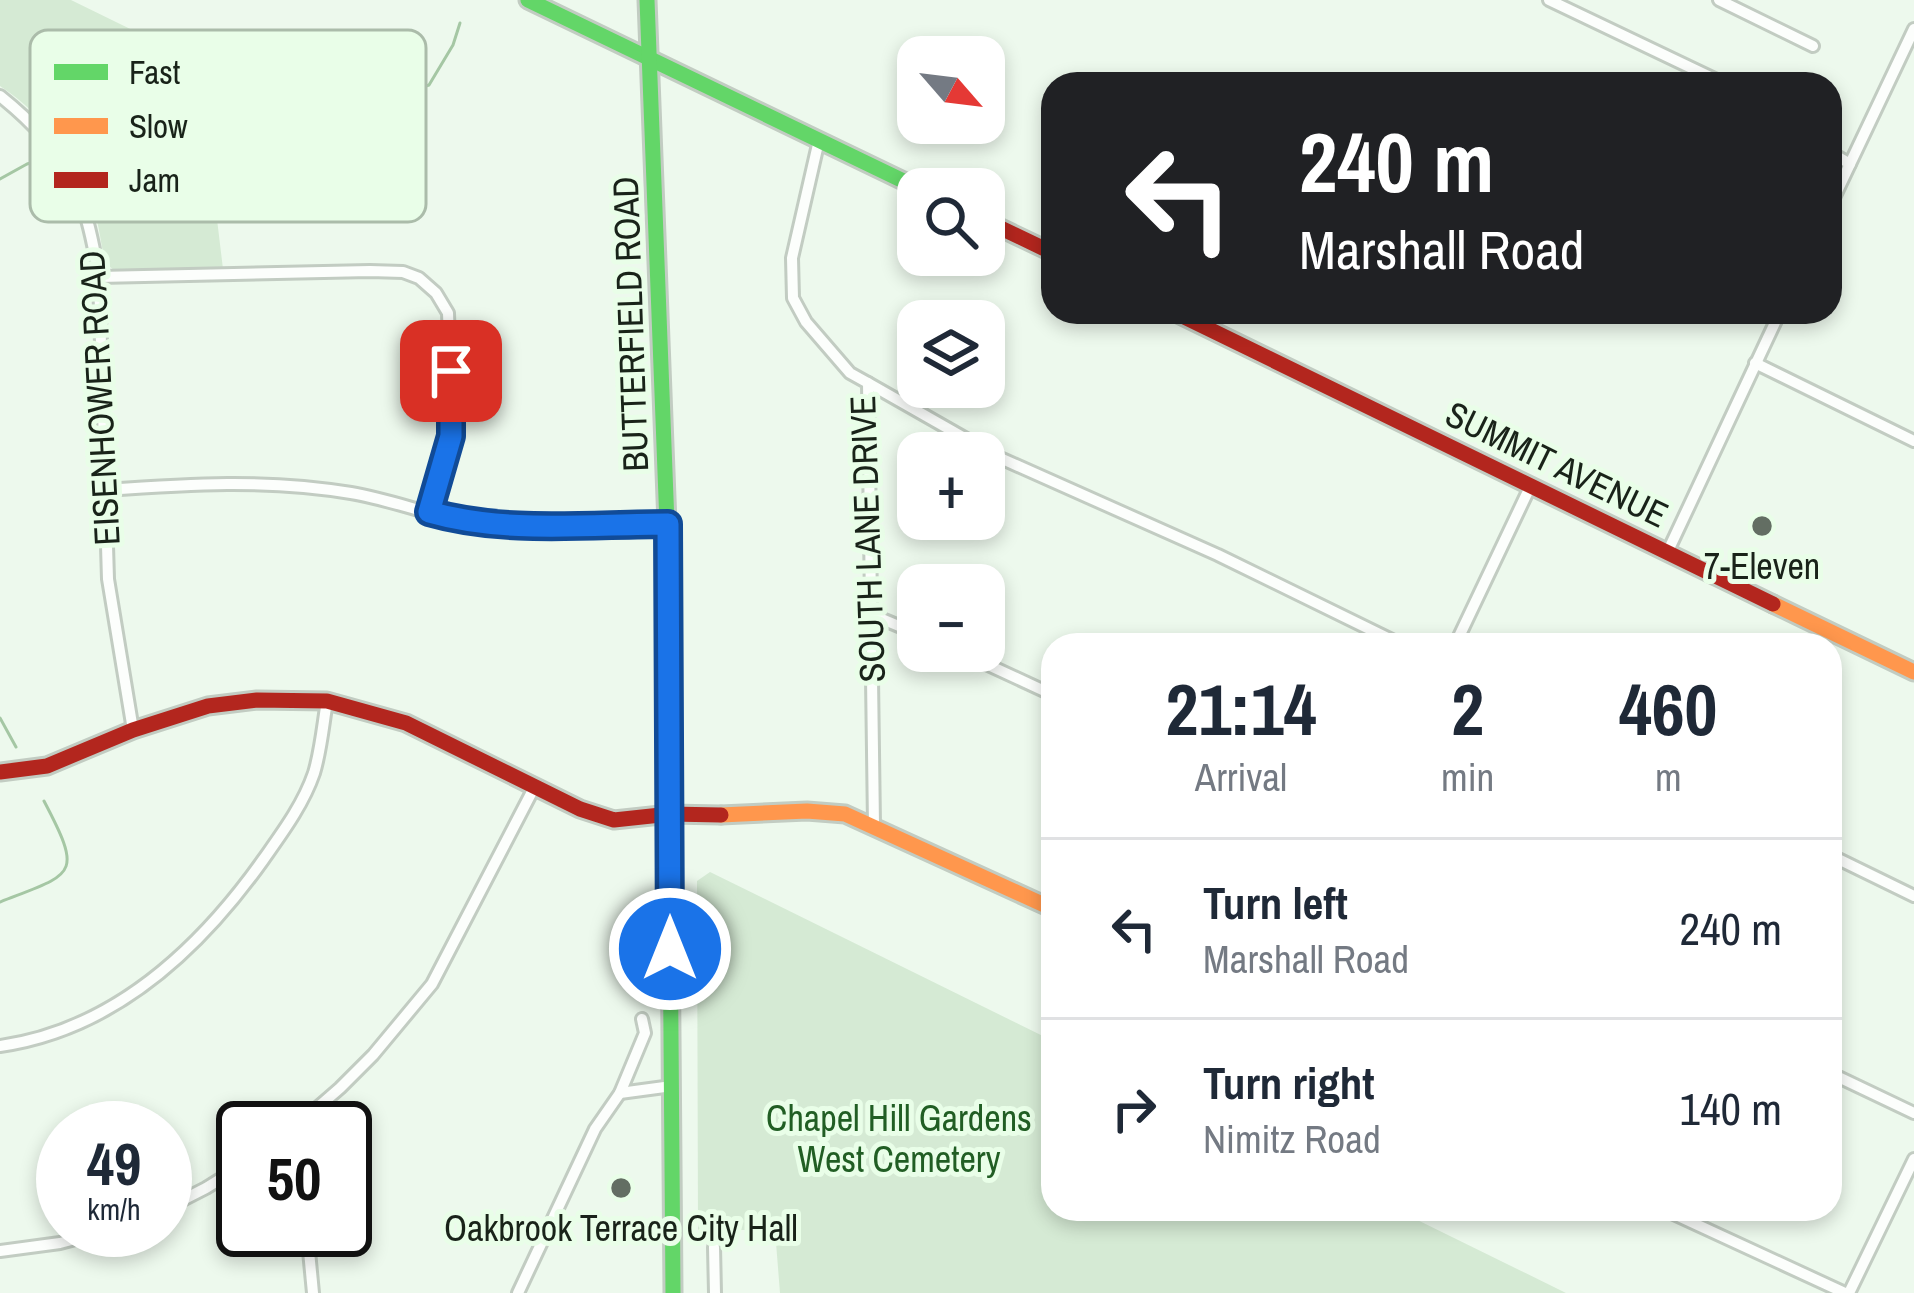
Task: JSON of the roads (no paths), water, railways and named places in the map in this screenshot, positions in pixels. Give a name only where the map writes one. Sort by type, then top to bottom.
[{"type":"main road","points":[[528,0],[897,178]]},
{"type":"main road","name":"BUTTERFIELD ROAD","points":[[646,0],[668,524],[673,1293]]},
{"type":"main road","points":[[1005,230],[1041,247]]},
{"type":"main road","name":"SUMMIT AVENUE","points":[[1199,324],[1836,633]]},
{"type":"main road","name":"SUMMIT AVENUE","points":[[1842,636],[1914,671]]},
{"type":"main road","points":[[0,772],[47,766],[133,730],[208,706],[327,700],[406,723],[614,820],[670,814],[845,814],[1041,903]]},
{"type":"street","points":[[1549,0],[1700,72]]},
{"type":"street","points":[[1719,0],[1813,46]]},
{"type":"street","points":[[1753,16],[1760,0]]},
{"type":"street","points":[[1842,181],[1914,29]]},
{"type":"street","name":"EISENHOWER ROAD","points":[[0,96],[30,121]]},
{"type":"street","name":"SOUTH LANE DRIVE","points":[[819,140],[791,258],[793,298],[806,322],[850,373],[868,383],[874,825]]},
{"type":"street","points":[[1842,159],[1850,164]]},
{"type":"street","name":"EISENHOWER ROAD","points":[[89,222],[99,278],[108,579],[133,730]]},
{"type":"street","points":[[99,278],[370,271],[403,272],[427,284],[448,313],[452,405],[451,436],[429,512]]},
{"type":"street","points":[[1668,551],[1774,324]]},
{"type":"street","points":[[1756,363],[1914,442]]},
{"type":"street","points":[[868,383],[998,457],[1218,555],[1377,633]]},
{"type":"street","points":[[104,490],[269,483],[356,494],[493,525],[668,524]]},
{"type":"street","points":[[1461,633],[1532,485]]},
{"type":"street","points":[[870,614],[897,625]]},
{"type":"street","points":[[1003,672],[1041,689]]},
{"type":"street","points":[[0,1046],[45,1037],[102,1013],[162,971],[207,928],[250,878],[298,806],[314,772],[327,700]]},
{"type":"street","points":[[325,1101],[373,1055],[432,984],[535,786]]},
{"type":"street","points":[[1842,861],[1914,896]]},
{"type":"street","points":[[518,1293],[596,1129],[620,1094],[645,1033],[642,1019]]},
{"type":"street","points":[[1842,1079],[1914,1113]]},
{"type":"street","points":[[620,1094],[672,1086]]},
{"type":"street","points":[[1689,1221],[1847,1293],[1914,1159]]},
{"type":"street","points":[[0,1251],[36,1246]]},
{"type":"street","points":[[714,1247],[715,1293]]},
{"type":"street","points":[[310,1257],[313,1293]]},
{"type":"waterway","points":[[426,86],[453,45],[460,23]]},
{"type":"waterway","points":[[0,179],[30,163]]},
{"type":"waterway","points":[[0,718],[16,747]]},
{"type":"waterway","points":[[0,902],[44,885],[65,869],[64,845],[44,801]]},
{"type":"place","name":"7-Eleven","points":[[1762,526]]},
{"type":"place","name":"Oakbrook Terrace City Hall","points":[[621,1188]]},
{"type":"park label","name":"Chapel Hill Gardens West Cemetery","points":[[899,1138]]}]
